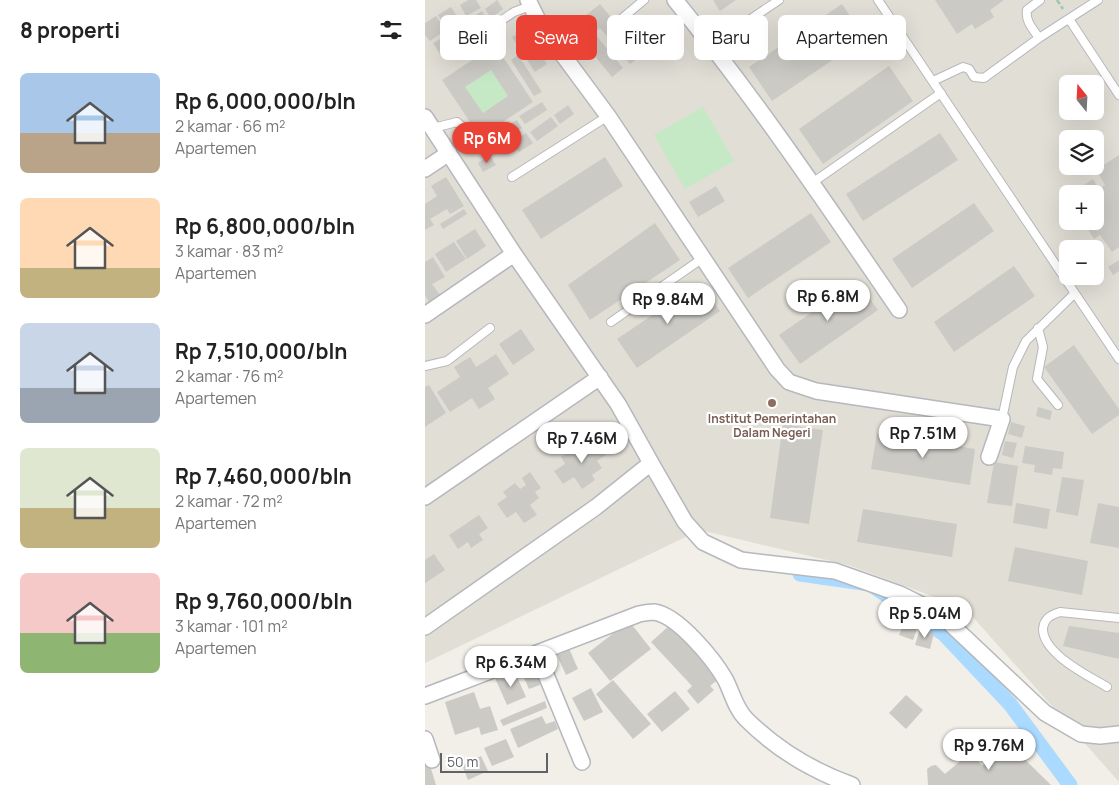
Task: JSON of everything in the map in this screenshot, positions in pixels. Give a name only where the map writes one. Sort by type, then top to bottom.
[{"type":"street","points":[[675,0],[694,23]]},
{"type":"street","points":[[529,3],[541,24],[608,116],[777,369],[789,382],[816,390],[1002,419],[989,457]]},
{"type":"street","points":[[723,60],[812,183],[899,310]]},
{"type":"street","points":[[429,122],[514,254],[600,377],[685,522],[703,542],[741,560],[835,572],[900,594],[939,614],[1045,713],[1081,734],[1099,736],[1119,734]]},
{"type":"street","points":[[425,169],[449,153]]},
{"type":"street","points":[[425,315],[514,254]]},
{"type":"street","points":[[425,497],[600,377]]},
{"type":"street","points":[[425,627],[596,507],[651,463]]},
{"type":"street","points":[[425,696],[639,614],[655,612],[667,617],[693,638],[717,665],[744,717],[780,749],[833,782],[852,785]]},
{"type":"street","points":[[537,653],[582,762]]},
{"type":"street","points":[[425,739],[432,760]]},
{"type":"lane","points":[[626,15],[644,0]]},
{"type":"lane","points":[[757,15],[779,0]]},
{"type":"lane","points":[[878,0],[1119,359]]},
{"type":"lane","points":[[1039,38],[1027,21],[1026,14],[1027,10],[1041,0]]},
{"type":"lane","points":[[933,81],[963,67],[969,69],[975,77],[984,78],[1039,38],[1096,1]]},
{"type":"lane","points":[[506,17],[529,3]]},
{"type":"lane","points":[[1069,19],[1119,96]]},
{"type":"lane","points":[[812,183],[941,93]]},
{"type":"lane","points":[[512,177],[608,116]]},
{"type":"lane","points":[[429,122],[457,122],[473,137],[489,143],[504,136]]},
{"type":"lane","points":[[611,322],[703,258]]},
{"type":"lane","points":[[1002,419],[1013,367],[1026,341],[1074,294]]},
{"type":"lane","points":[[425,366],[447,361],[490,328]]},
{"type":"lane","points":[[1038,328],[1043,347],[1037,379],[1058,405]]},
{"type":"lane","points":[[1107,687],[1066,662],[1056,652],[1043,633],[1044,624],[1051,614],[1060,612],[1119,618]]},
{"type":"shaded area","name":"Institut Pemerintahan Dalam Negeri","points":[[425,0],[1119,0],[1119,782],[965,608],[848,565],[700,530],[425,663]]},
{"type":"green space","points":[[491,70],[508,96],[483,113],[465,87]]},
{"type":"green space","points":[[703,107],[734,161],[685,189],[654,135]]},
{"type":"building","points":[[468,0],[476,0],[481,8],[465,15],[460,5]]},
{"type":"building","points":[[497,0],[503,9],[495,15],[489,15],[485,9]]},
{"type":"building","points":[[713,0],[736,0],[720,11]]},
{"type":"building","points":[[935,0],[1004,0],[990,10],[994,17],[975,29],[972,24],[957,34]]},
{"type":"building","points":[[600,4],[609,15],[607,15],[607,36],[600,28],[597,30],[597,15],[586,15]]},
{"type":"building","points":[[842,4],[849,15],[826,15]]},
{"type":"building","points":[[451,7],[456,15],[440,15],[440,18],[438,15]]},
{"type":"building","points":[[482,11],[484,15],[476,15]]},
{"type":"building","points":[[436,16],[440,22],[440,34],[430,41],[425,35],[425,23]]},
{"type":"building","points":[[516,35],[516,43],[512,37]]},
{"type":"building","points":[[597,37],[607,49],[607,60],[616,60],[623,68],[612,77],[597,59]]},
{"type":"building","points":[[440,39],[440,54],[433,43]]},
{"type":"building","points":[[778,47],[778,60],[833,60],[772,101],[749,67],[759,60],[768,60],[768,54]]},
{"type":"building","points":[[516,56],[516,60],[521,60],[542,92],[534,96],[511,60]]},
{"type":"building","points":[[472,60],[505,60],[533,102],[480,137],[442,80]],"holes":[[[491,70],[508,96],[483,113],[465,87]]]},
{"type":"building","points":[[527,60],[544,60],[547,64],[535,72]]},
{"type":"building","points":[[627,60],[635,60],[630,64]]},
{"type":"building","points":[[889,66],[913,101],[823,164],[799,129]]},
{"type":"building","points":[[542,102],[547,110],[525,124],[519,116]]},
{"type":"building","points":[[568,105],[574,114],[560,124],[554,115]]},
{"type":"building","points":[[551,117],[558,126],[537,141],[530,132]]},
{"type":"building","points":[[517,120],[522,128],[508,135],[504,127]]},
{"type":"building","points":[[526,133],[533,143],[519,152],[512,141]]},
{"type":"building","points":[[940,133],[958,160],[863,221],[846,194]]},
{"type":"building","points":[[490,155],[496,165],[483,172],[478,163]]},
{"type":"building","points":[[1119,155],[1119,247],[1112,252],[1100,235],[1094,239],[1088,230],[1104,230],[1105,185],[1099,175],[1104,175],[1104,165]]},
{"type":"building","points":[[605,157],[623,186],[541,239],[522,210]]},
{"type":"building","points":[[446,177],[464,206],[450,214],[447,209],[430,219],[434,225],[425,230],[425,204],[437,196],[431,186]]},
{"type":"building","points":[[1093,179],[1097,185],[1084,185]]},
{"type":"building","points":[[716,186],[725,201],[698,217],[689,202]]},
{"type":"building","points":[[974,203],[994,231],[912,288],[892,259]]},
{"type":"building","points":[[464,209],[467,214],[443,229],[440,224]]},
{"type":"building","points":[[811,213],[831,242],[748,298],[728,268]]},
{"type":"building","points":[[655,223],[680,260],[590,320],[568,285]]},
{"type":"building","points":[[475,229],[486,246],[467,259],[456,241]]},
{"type":"building","points":[[454,242],[466,259],[446,272],[435,254]]},
{"type":"building","points":[[433,257],[445,277],[432,284],[440,295],[429,302],[425,295],[425,262]]},
{"type":"building","points":[[1119,260],[1119,271],[1113,275],[1108,267]]},
{"type":"building","points":[[1014,266],[1035,296],[954,352],[934,322]]},
{"type":"building","points":[[857,281],[878,310],[800,364],[779,335]]},
{"type":"building","points":[[700,283],[720,311],[637,368],[617,339]]},
{"type":"building","points":[[521,329],[535,350],[513,365],[499,344]]},
{"type":"building","points":[[1074,345],[1119,409],[1119,415],[1092,434],[1044,367]]},
{"type":"building","points":[[496,354],[509,374],[488,388],[495,399],[479,409],[472,398],[450,412],[437,392],[460,377],[454,367],[470,357],[476,367]]},
{"type":"building","points":[[429,385],[446,413],[425,427],[425,387]]},
{"type":"building","points":[[1038,407],[1052,411],[1050,420],[1036,416]]},
{"type":"building","points":[[1011,422],[1025,426],[1022,438],[1008,434]]},
{"type":"building","points":[[783,424],[823,430],[809,524],[770,518]]},
{"type":"building","points":[[877,433],[975,449],[970,485],[871,469]]},
{"type":"building","points":[[595,438],[606,455],[597,461],[602,468],[592,475],[595,480],[582,489],[574,477],[563,484],[554,471],[565,464],[561,457],[574,449],[580,457],[586,453],[581,446]]},
{"type":"building","points":[[1005,441],[1017,443],[1013,458],[1002,455]]},
{"type":"building","points":[[1025,446],[1064,452],[1062,469],[1053,468],[1052,475],[1034,472],[1035,465],[1022,463]]},
{"type":"building","points":[[994,462],[1018,466],[1012,506],[987,503]]},
{"type":"building","points":[[530,472],[541,488],[535,492],[539,498],[530,505],[537,515],[524,523],[516,512],[507,518],[497,504],[507,497],[503,492],[515,483],[520,489],[526,485],[522,478]]},
{"type":"building","points":[[1062,477],[1084,480],[1078,516],[1056,512]]},
{"type":"building","points":[[1016,503],[1050,509],[1047,529],[1013,523]]},
{"type":"building","points":[[1098,503],[1119,507],[1119,548],[1090,543]]},
{"type":"building","points":[[863,509],[957,524],[952,557],[857,542]]},
{"type":"building","points":[[479,515],[488,528],[479,534],[483,540],[471,548],[468,542],[458,549],[449,535]]},
{"type":"building","points":[[1015,547],[1088,561],[1082,595],[1008,581]]},
{"type":"building","points":[[434,554],[445,570],[425,583],[425,560]]},
{"type":"building","points":[[629,621],[651,649],[610,681],[588,653]]},
{"type":"building","points":[[904,624],[917,629],[913,640],[899,635]]},
{"type":"building","points":[[670,625],[698,656],[701,654],[721,677],[710,686],[714,690],[698,704],[687,691],[692,686],[651,642]]},
{"type":"building","points":[[1069,626],[1119,633],[1119,659],[1063,646]]},
{"type":"building","points":[[920,629],[934,633],[930,649],[915,645]]},
{"type":"building","points":[[568,646],[578,669],[566,675],[555,651]]},
{"type":"building","points":[[537,664],[545,683],[529,689],[521,671]]},
{"type":"building","points":[[514,670],[526,697],[507,705],[495,678]]},
{"type":"building","points":[[613,680],[651,724],[633,739],[596,694]]},
{"type":"building","points":[[591,688],[603,712],[584,721],[572,698]]},
{"type":"building","points":[[675,691],[690,709],[662,732],[647,714]]},
{"type":"building","points":[[474,692],[480,709],[490,706],[498,730],[481,735],[479,727],[455,735],[445,702]]},
{"type":"building","points":[[906,695],[923,710],[906,729],[889,713]]},
{"type":"building","points":[[545,701],[547,708],[503,726],[500,720]]},
{"type":"building","points":[[542,716],[546,724],[555,721],[558,729],[518,748],[510,729]]},
{"type":"building","points":[[506,739],[514,757],[492,766],[484,748]]},
{"type":"building","points":[[1008,743],[1051,785],[928,785],[927,769],[931,766],[936,765],[945,774],[971,752],[982,766]]},
{"type":"building","points":[[481,756],[488,771],[468,780],[462,765]]},
{"type":"building","points":[[429,762],[436,785],[425,785],[425,763]]},
{"type":"waterway","points":[[800,574],[870,584],[944,634],[1010,704],[1070,785]]},
{"type":"place","name":"Institut Pemerintahan Dalam Negeri","points":[[772,403]]}]
